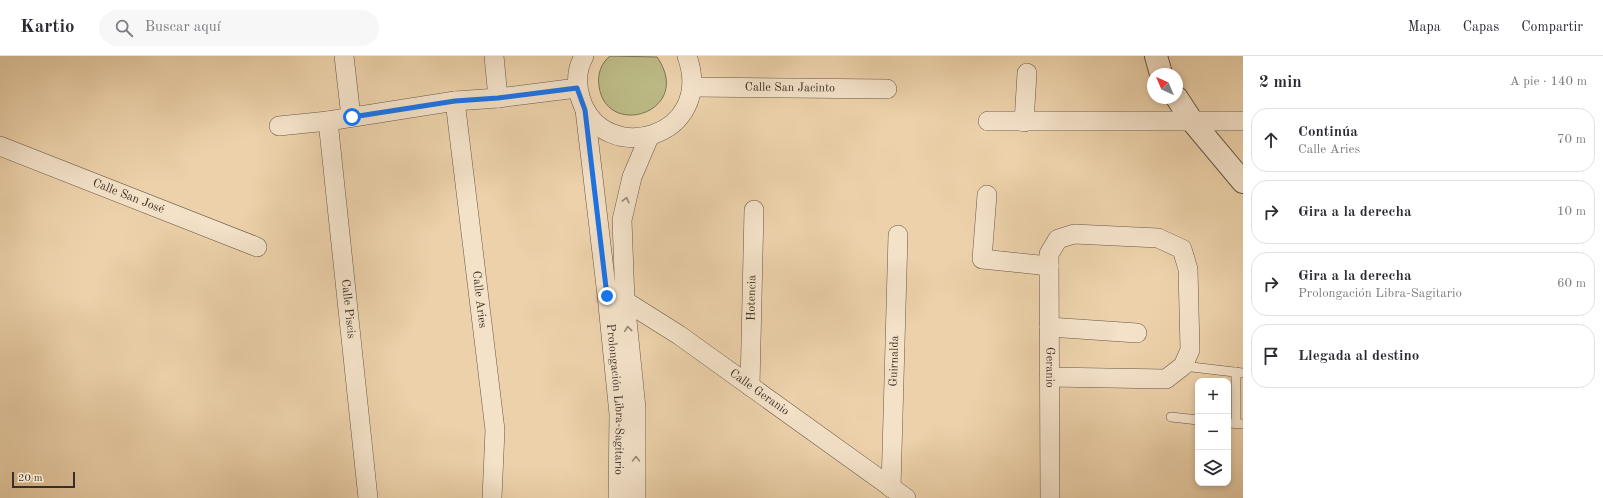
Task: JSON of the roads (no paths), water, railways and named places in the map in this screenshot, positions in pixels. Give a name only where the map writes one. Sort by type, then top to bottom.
[{"type":"street","points":[[344,56],[352,117]]},
{"type":"street","points":[[494,56],[498,98]]},
{"type":"street","points":[[584,56],[579,65],[577,88],[585,110],[599,127],[623,138],[649,137],[665,130],[679,118],[688,103],[692,87],[692,69],[687,56]]},
{"type":"street","points":[[1156,56],[1159,68]]},
{"type":"street","points":[[1024,122],[1026,73]]},
{"type":"street","name":"Calle San Jacinto","points":[[692,87],[887,89]]},
{"type":"street","points":[[279,126],[328,121],[455,101],[498,98],[577,88]]},
{"type":"street","name":"Calle Aries","points":[[455,101],[495,430],[492,498]]},
{"type":"street","points":[[1181,104],[1192,121],[1243,182]]},
{"type":"street","name":"Prolongación Libra-Sagitario","points":[[585,110],[636,408],[636,498]]},
{"type":"street","name":"Calle Piscis","points":[[328,121],[368,498]]},
{"type":"street","points":[[988,121],[1243,121]]},
{"type":"street","name":"Prolongación Libra-Sagitario","points":[[618,498],[619,414],[616,298],[622,220],[632,177],[649,137]]},
{"type":"street","name":"Calle San José","points":[[0,146],[257,247]]},
{"type":"street","points":[[987,195],[982,259],[1049,266]]},
{"type":"street","name":"Hotencia","points":[[750,386],[754,210]]},
{"type":"street","name":"Geranio","points":[[1050,498],[1049,254],[1058,239],[1074,234],[1158,238],[1182,249],[1188,269],[1190,350],[1183,366]]},
{"type":"street","name":"Guirnalda","points":[[898,235],[898,493]]},
{"type":"street","name":"Calle Geranio","points":[[616,298],[679,335],[898,493]]},
{"type":"street","points":[[1049,327],[1138,333]]},
{"type":"street","points":[[1049,377],[1166,379],[1183,366]]},
{"type":"lane","points":[[1183,366],[1239,373],[1236,423]]},
{"type":"lane","points":[[1171,417],[1195,420]]}]
